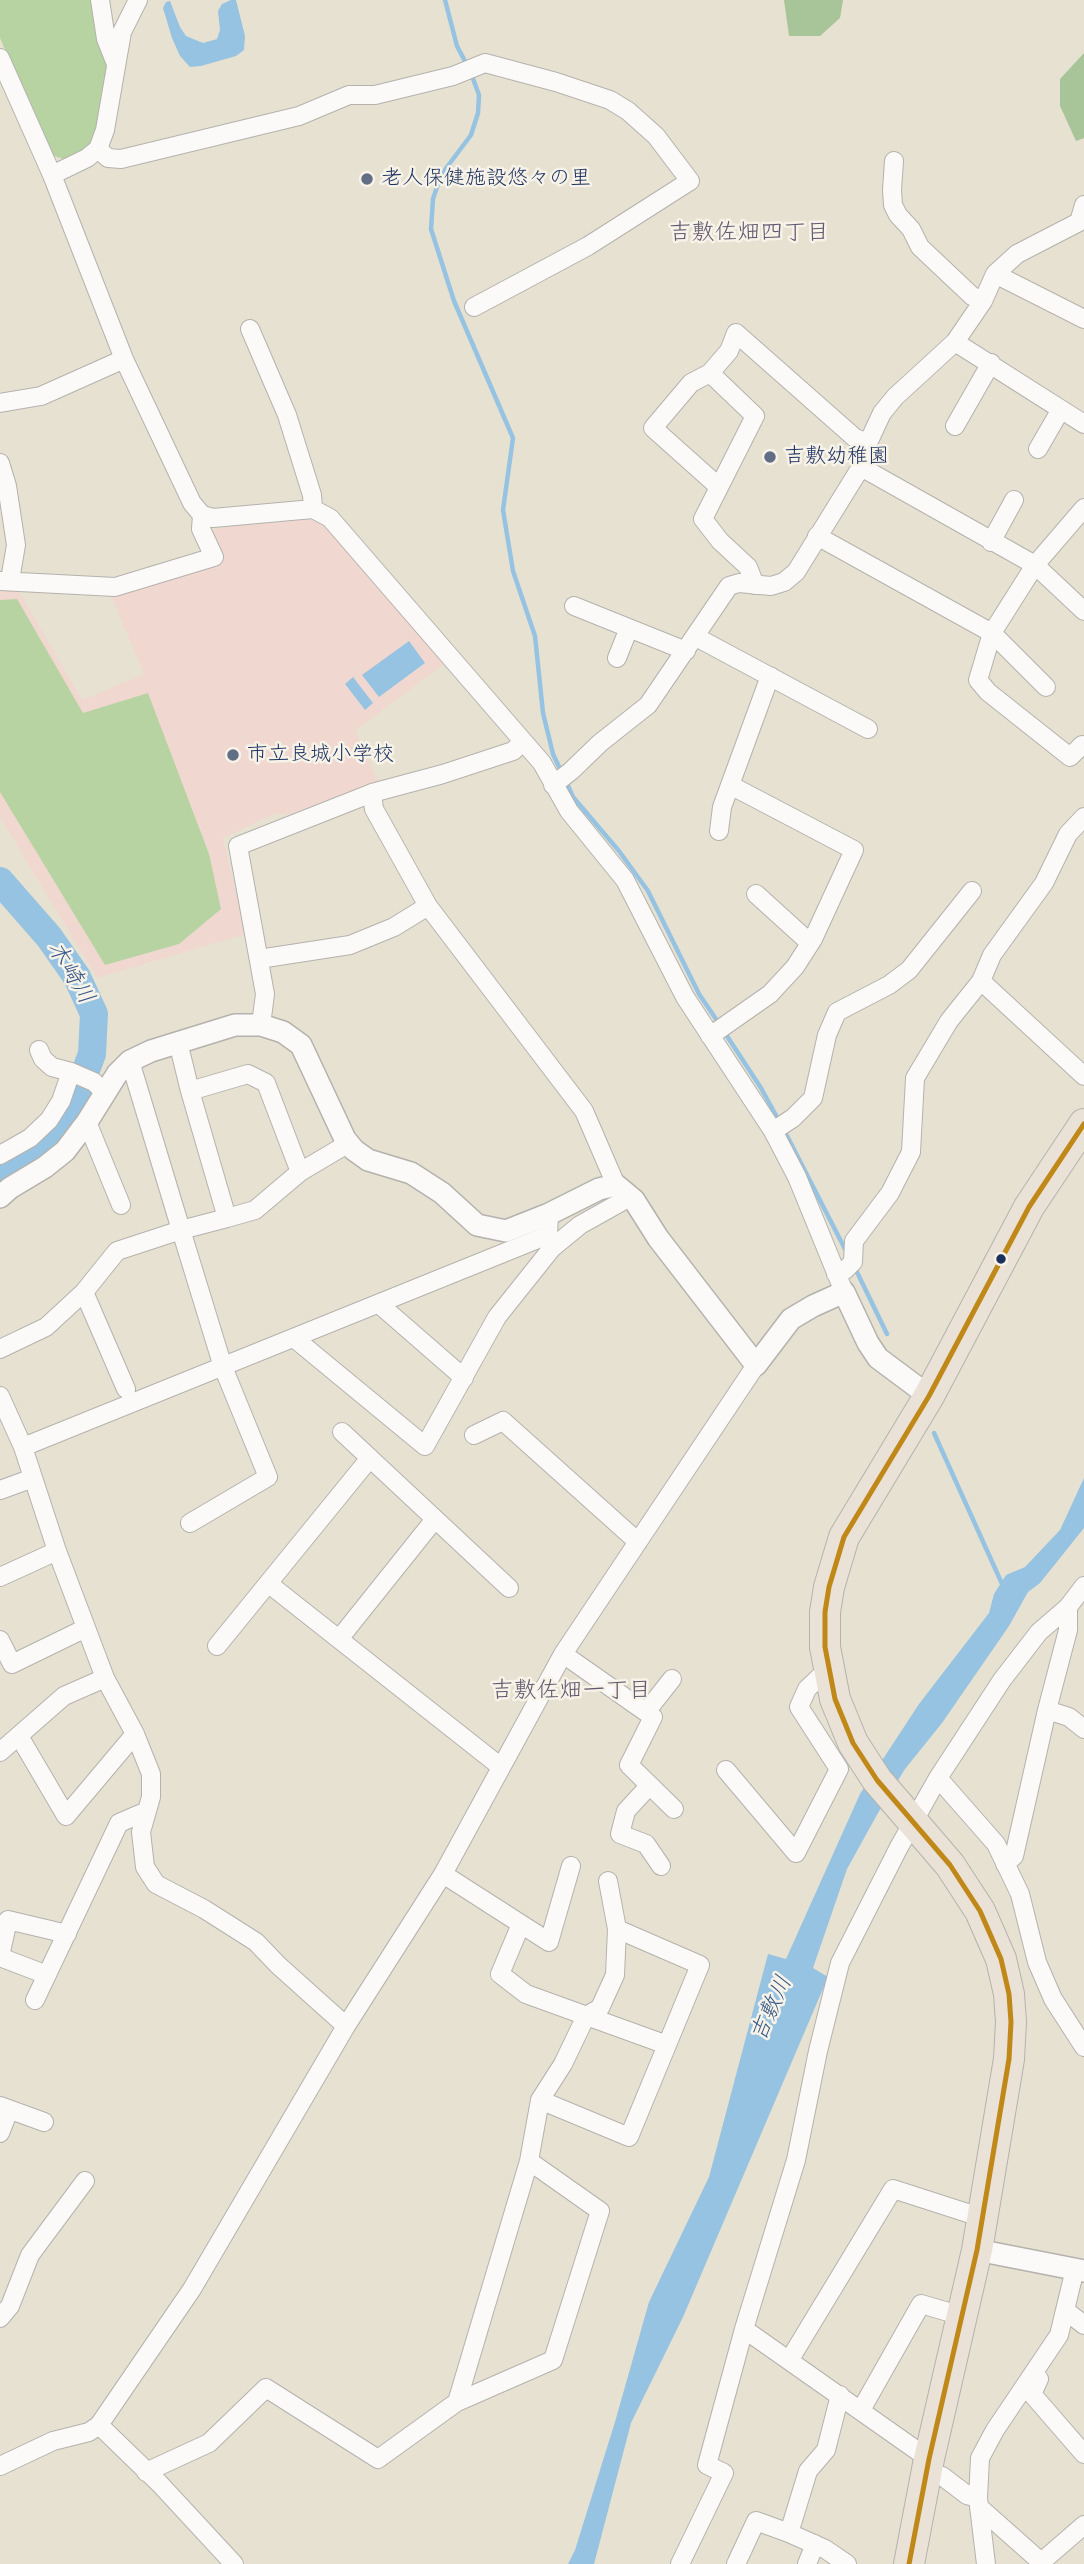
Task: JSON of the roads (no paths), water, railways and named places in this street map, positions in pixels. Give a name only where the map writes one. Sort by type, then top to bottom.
[{"type":"highway","points":[[909,2564],[928,2465],[983,2218],[1009,2059],[1009,1994],[1001,1959],[980,1911],[950,1865],[877,1780],[853,1743],[835,1699],[825,1647],[825,1612],[829,1587],[844,1537],[929,1396],[1029,1207],[1084,1124]]},
{"type":"street","points":[[100,0],[107,39],[116,65]]},
{"type":"street","points":[[52,175],[87,158],[98,149],[105,130],[122,32],[138,0]]},
{"type":"street","points":[[0,58],[52,175],[124,359],[192,503],[201,515],[201,529],[214,557],[114,587],[5,580],[16,545],[7,486],[0,463]]},
{"type":"street","points":[[98,149],[108,158],[121,159],[299,116],[349,95],[375,95],[470,70],[485,63],[610,100],[628,111],[656,136],[690,180],[588,246],[474,307]]},
{"type":"street","points":[[894,161],[893,197],[898,215],[911,229],[920,247],[972,296],[983,301]]},
{"type":"street","points":[[553,785],[648,705],[729,586],[739,583],[771,586],[784,582],[796,572],[861,467],[868,443],[882,413],[895,397],[955,342],[983,301],[995,274],[1017,254],[1079,222],[1084,205]]},
{"type":"street","points":[[995,274],[1084,319]]},
{"type":"street","points":[[250,329],[283,405],[312,495],[313,509]]},
{"type":"street","points":[[719,487],[653,428],[691,383],[710,373],[729,351],[736,333],[855,438],[868,443]]},
{"type":"street","points":[[955,342],[991,363],[1028,391],[1084,424]]},
{"type":"street","points":[[0,403],[41,396],[124,359]]},
{"type":"street","points":[[955,426],[991,363]]},
{"type":"street","points":[[710,373],[755,416],[703,519],[720,541],[748,567],[755,585]]},
{"type":"street","points":[[1038,449],[1060,411]]},
{"type":"street","points":[[861,467],[1035,565],[1084,611]]},
{"type":"street","points":[[991,542],[1014,500]]},
{"type":"street","points":[[1082,746],[1070,757],[988,692],[978,680],[992,633],[1035,565],[1084,508]]},
{"type":"street","points":[[201,515],[213,518],[313,509],[330,518],[542,763],[569,811],[625,880],[685,997],[773,1131],[797,1177],[867,1343],[878,1358],[929,1396]]},
{"type":"street","points":[[817,536],[992,633],[1046,687]]},
{"type":"street","points":[[574,606],[629,628],[691,644],[770,676],[868,729]]},
{"type":"street","points":[[617,659],[629,628]]},
{"type":"street","points":[[719,831],[722,807],[770,676]]},
{"type":"street","points":[[261,1025],[265,994],[238,846],[372,793],[513,751],[523,742]]},
{"type":"street","points":[[710,1036],[770,993],[796,967],[854,850],[730,785]]},
{"type":"street","points":[[372,793],[374,809],[429,906],[584,1111],[623,1191],[757,1365]]},
{"type":"street","points":[[3,2459],[53,2441],[89,2432],[99,2425],[192,2289],[346,2026],[443,1874],[564,1654],[757,1365],[791,1319],[813,1306],[840,1283],[845,1270],[853,1262],[854,1241],[890,1193],[911,1152],[915,1078],[949,1021],[981,981],[992,955],[1044,883],[1068,834],[1084,817]]},
{"type":"street","points":[[773,1131],[793,1118],[813,1098],[827,1035],[837,1012],[889,985],[909,970],[972,891]]},
{"type":"street","points":[[756,894],[810,943]]},
{"type":"street","points":[[259,959],[350,945],[394,927],[429,906]]},
{"type":"street","points":[[981,981],[1084,1076]]},
{"type":"street","points":[[0,1197],[65,1151],[117,1074],[130,1061],[151,1051],[234,1025],[261,1025],[283,1032],[301,1045],[349,1143],[368,1160],[411,1173],[442,1193],[477,1225],[506,1231],[550,1232]]},
{"type":"street","points":[[178,1042],[227,1219]]},
{"type":"street","points":[[39,1050],[43,1059],[52,1067],[94,1082],[104,1093]]},
{"type":"street","points":[[130,1061],[223,1367],[268,1477],[190,1522]]},
{"type":"street","points":[[0,1154],[30,1138],[48,1120],[61,1101],[71,1072]]},
{"type":"street","points":[[190,1091],[248,1074],[266,1083],[300,1172]]},
{"type":"street","points":[[87,1122],[121,1205]]},
{"type":"street","points":[[0,1349],[46,1327],[84,1292],[117,1251],[255,1210],[300,1172],[349,1143]]},
{"type":"street","points":[[294,1338],[425,1446],[497,1317],[550,1232],[599,1189],[623,1191]]},
{"type":"street","points":[[23,1447],[550,1232],[580,1225],[623,1191]]},
{"type":"street","points":[[84,1292],[127,1389]]},
{"type":"street","points":[[379,1304],[464,1378]]},
{"type":"street","points":[[0,1396],[23,1447],[57,1552],[104,1678],[135,1734],[152,1774],[151,1797],[141,1832],[141,1851],[145,1867],[156,1884],[256,1941],[278,1965],[346,2026]]},
{"type":"street","points":[[474,1435],[503,1421],[639,1542]]},
{"type":"street","points":[[342,1432],[509,1588]]},
{"type":"street","points":[[217,1646],[370,1458]]},
{"type":"street","points":[[0,1490],[33,1478]]},
{"type":"street","points":[[339,1639],[435,1519]]},
{"type":"street","points":[[0,1577],[57,1552]]},
{"type":"street","points":[[269,1584],[502,1767]]},
{"type":"street","points":[[680,2564],[724,2473],[707,2465],[744,2329],[796,2160],[818,2051],[840,1963],[899,1847],[909,1820],[1002,1680],[1039,1632],[1068,1607],[1084,1586]]},
{"type":"street","points":[[1005,1864],[1014,1856],[1046,1710],[1068,1630],[1068,1607]]},
{"type":"street","points":[[0,1640],[12,1664],[86,1628]]},
{"type":"street","points":[[564,1654],[653,1717],[629,1765],[674,1809]]},
{"type":"street","points":[[726,1770],[796,1853],[839,1769],[799,1707],[807,1689],[829,1668]]},
{"type":"street","points":[[0,1752],[64,1696],[104,1678]]},
{"type":"street","points":[[646,1712],[673,1679]]},
{"type":"street","points":[[1046,1710],[1069,1717],[1084,1728]]},
{"type":"street","points":[[19,1736],[66,1816],[135,1734]]},
{"type":"street","points":[[938,1778],[996,1844],[1020,1894],[1037,1962],[1053,1999],[1084,2046]]},
{"type":"street","points":[[650,1786],[626,1811],[620,1834],[646,1844],[662,1866]]},
{"type":"street","points":[[35,2000],[119,1822],[147,1811]]},
{"type":"street","points":[[443,1874],[549,1942],[570,1866]]},
{"type":"street","points":[[457,2402],[528,2161],[540,2100],[563,2064],[586,2016],[600,2008],[615,1975],[617,1929],[608,1881]]},
{"type":"street","points":[[47,1975],[0,1957],[8,1920],[66,1934]]},
{"type":"street","points":[[521,1924],[500,1974],[526,1994],[667,2045]]},
{"type":"street","points":[[540,2100],[629,2137],[700,1965],[617,1929]]},
{"type":"street","points":[[0,2133],[5,2108],[44,2122]]},
{"type":"street","points":[[146,2472],[209,2442],[266,2388],[378,2459],[457,2402],[553,2360],[600,2211],[528,2161]]},
{"type":"street","points":[[0,2318],[10,2306],[30,2255],[85,2181]]},
{"type":"street","points":[[790,2359],[893,2189],[983,2218]]},
{"type":"street","points":[[977,2250],[1079,2270],[1059,2335],[995,2430],[980,2458],[979,2503],[986,2564]]},
{"type":"street","points":[[861,2410],[922,2304],[962,2316]]},
{"type":"street","points":[[1066,2311],[1084,2325]]},
{"type":"street","points":[[744,2329],[861,2410],[979,2503],[1040,2563],[1084,2525]]},
{"type":"street","points":[[1033,2393],[1084,2454]]},
{"type":"street","points":[[789,2533],[808,2471],[826,2450],[840,2395]]},
{"type":"street","points":[[99,2425],[234,2564]]},
{"type":"street","points":[[736,2564],[756,2521],[816,2544],[847,2564]]},
{"type":"street","points":[[807,2564],[816,2544]]},
{"type":"water","points":[[236,0],[245,36],[244,50],[236,56],[190,67],[180,56],[172,38],[163,8],[166,2],[170,1],[186,36],[203,43],[217,39],[220,30],[218,11],[222,4]]},
{"type":"water","points":[[409,641],[425,663],[379,697],[362,675]]},
{"type":"water","points":[[353,677],[373,703],[365,710],[345,684]]},
{"type":"water","name":"吉敷川","points":[[1084,1478],[1084,1528],[1040,1583],[1028,1592],[1009,1626],[942,1723],[905,1769],[847,1869],[813,1968],[828,1977],[683,2317],[631,2423],[594,2564],[568,2564],[575,2550],[615,2422],[649,2302],[709,2177],[768,1954],[786,1959],[860,1794],[919,1704],[989,1613],[994,1594],[1006,1575],[1025,1567],[1060,1530]]},
{"type":"waterway","points":[[445,0],[457,46],[467,65]]},
{"type":"waterway","points":[[471,73],[479,95],[478,113],[471,135],[441,175],[433,199],[431,229],[454,301],[513,438],[503,510],[513,571],[535,636],[543,713],[553,754],[561,771]]},
{"type":"waterway","points":[[565,779],[573,797],[619,851],[648,891],[699,994],[720,1025]]},
{"type":"waterway","name":"木崎川","points":[[0,881],[49,937],[77,977],[94,1014],[92,1054],[78,1091],[50,1134],[0,1171]]},
{"type":"waterway","points":[[725,1033],[779,1121]]},
{"type":"waterway","points":[[783,1128],[846,1251]]},
{"type":"waterway","points":[[855,1268],[887,1334]]},
{"type":"waterway","points":[[934,1433],[1003,1586]]},
{"type":"place","name":"老人保健施設悠々の里","points":[[367,179]]},
{"type":"place","name":"吉敷幼稚園","points":[[770,457]]},
{"type":"place","name":"市立良城小学校","points":[[233,755]]},
{"type":"district","name":"吉敷佐畑四丁目","points":[[749,233]]},
{"type":"district","name":"吉敷佐畑一丁目","points":[[571,1691]]}]
